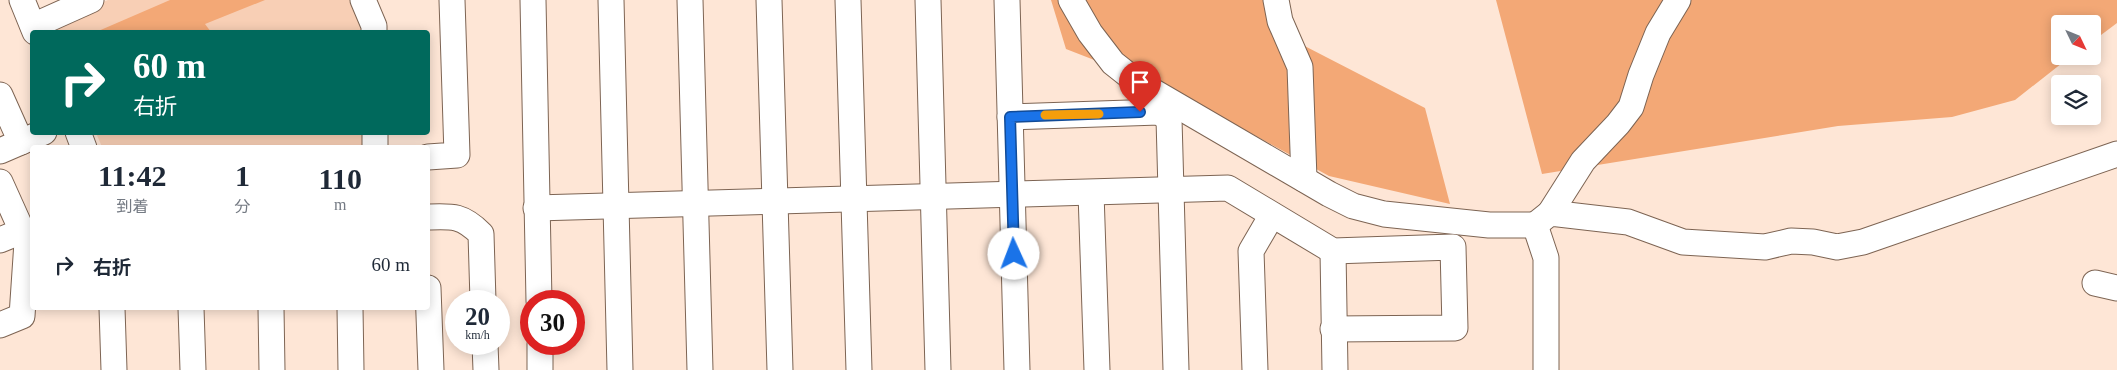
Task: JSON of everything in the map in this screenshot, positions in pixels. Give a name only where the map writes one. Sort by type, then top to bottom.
[{"type":"street","points":[[22,0],[34,29],[88,1]]},
{"type":"street","points":[[363,0],[374,30]]},
{"type":"street","points":[[430,156],[457,155],[452,0]]},
{"type":"street","points":[[533,0],[539,290]]},
{"type":"street","points":[[610,0],[620,370]]},
{"type":"street","points":[[690,0],[700,370]]},
{"type":"street","points":[[769,0],[780,370]]},
{"type":"street","points":[[848,0],[858,370]]},
{"type":"street","points":[[928,0],[938,370]]},
{"type":"street","points":[[1007,0],[1017,370]]},
{"type":"street","points":[[1071,0],[1090,33],[1113,63],[1137,82],[1353,206],[1384,214],[1489,225],[1542,219],[1628,222],[1683,242],[1765,247],[1791,241],[1814,242],[1837,247],[1863,242],[2117,154]]},
{"type":"street","points":[[1276,0],[1280,21],[1300,67],[1304,179]]},
{"type":"street","points":[[1546,370],[1546,258],[1542,219],[1583,161],[1618,124],[1631,107],[1658,33],[1678,0]]},
{"type":"street","points":[[0,95],[10,147],[37,135]]},
{"type":"street","points":[[1010,117],[1159,112],[1169,119],[1176,370]]},
{"type":"street","points":[[0,182],[11,235],[27,242],[22,316],[0,325]]},
{"type":"street","points":[[536,208],[1228,188],[1333,251],[1453,247],[1455,328],[1334,329]]},
{"type":"street","points":[[1091,193],[1097,370]]},
{"type":"street","points":[[1255,370],[1251,251],[1272,215]]},
{"type":"street","points":[[430,217],[457,217],[471,224],[480,234],[483,290]]},
{"type":"street","points":[[1333,251],[1335,370]]},
{"type":"street","points":[[112,310],[114,370]]},
{"type":"street","points":[[191,310],[193,370]]},
{"type":"street","points":[[271,310],[272,370]]},
{"type":"street","points":[[350,310],[352,370]]},
{"type":"street","points":[[430,310],[431,370]]},
{"type":"street","points":[[485,355],[486,370]]},
{"type":"street","points":[[540,355],[540,370]]},
{"type":"shaded area","points":[[108,0],[352,0],[363,30],[54,30],[52,24]]},
{"type":"shaded area","points":[[170,0],[265,0],[205,24],[210,30],[101,30]]},
{"type":"shaded area","points":[[1051,0],[1279,0],[1293,40],[1425,108],[1450,204],[1329,176],[1174,91],[1066,49]]},
{"type":"shaded area","points":[[1496,0],[2117,0],[2117,23],[2101,35],[2101,15],[2051,15],[2051,65],[2060,65],[2015,100],[1952,117],[1838,126],[1542,174]]},
{"type":"shaded area","points":[[97,135],[367,135],[367,145],[101,145]]},
{"type":"slow traffic","points":[[1045,115],[1099,114]]},
{"type":"route","points":[[1014,254],[1010,117],[1140,112]]}]
